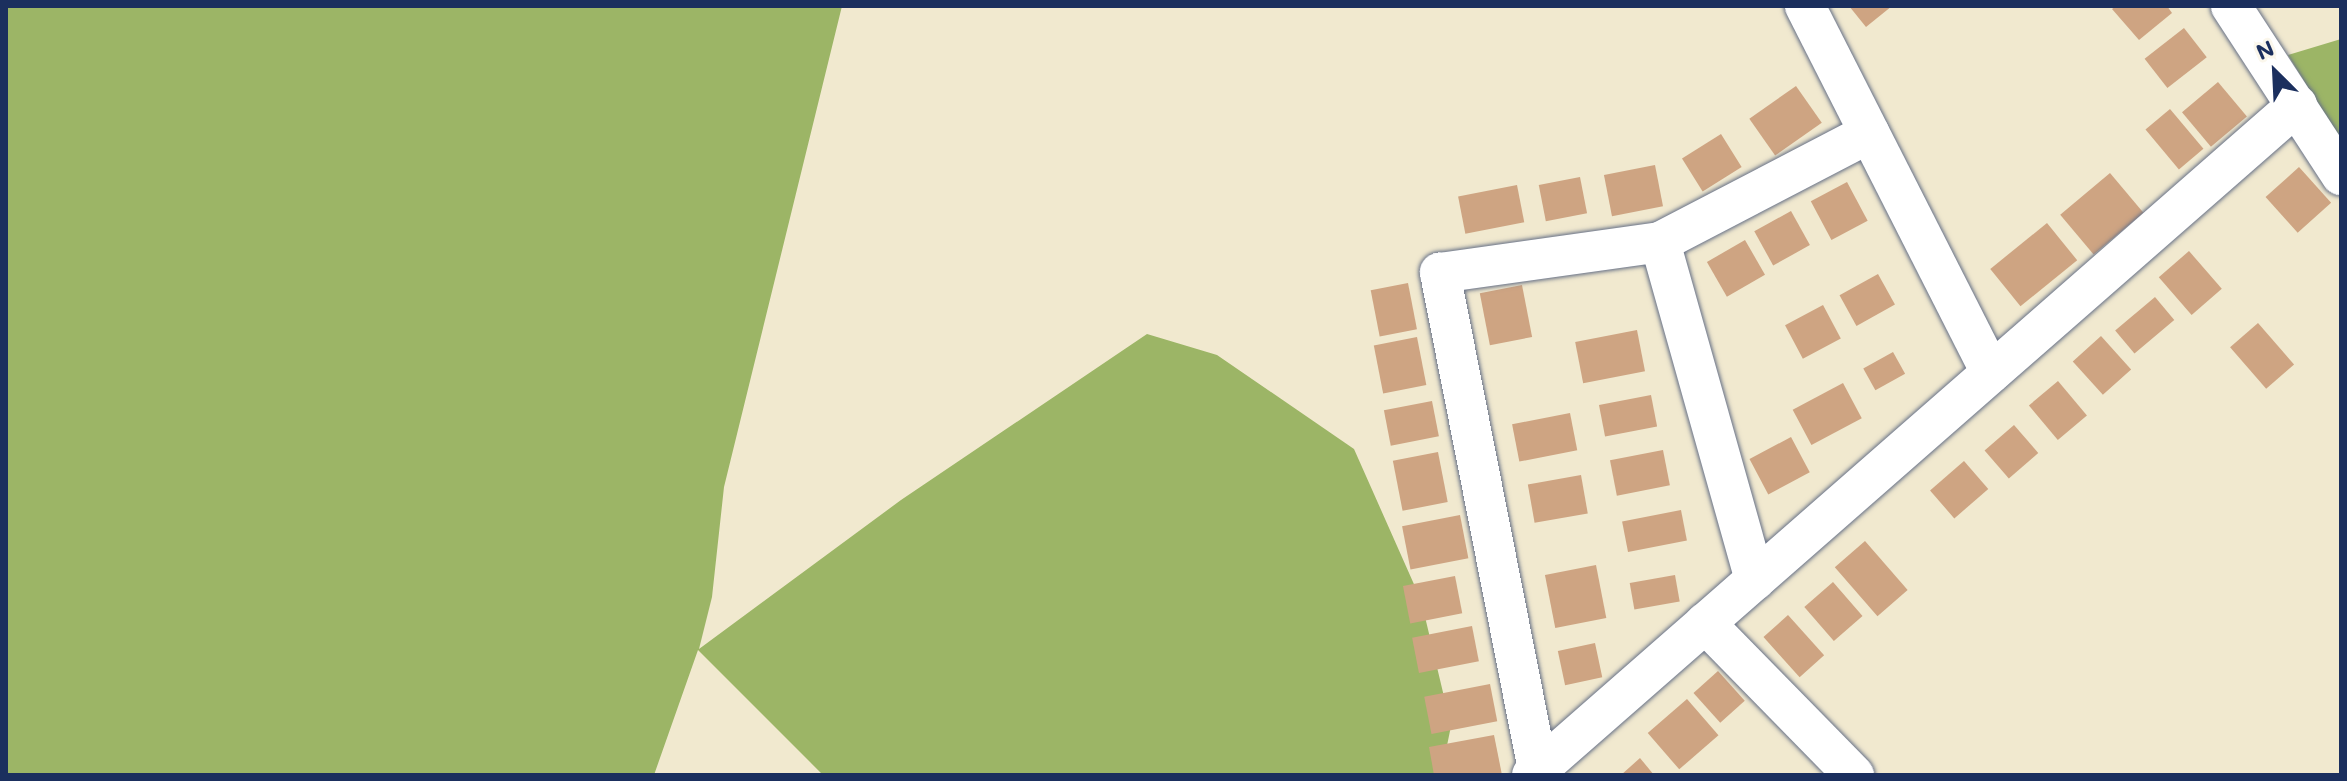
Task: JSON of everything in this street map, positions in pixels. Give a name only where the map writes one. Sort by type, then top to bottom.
[{"type":"street","points":[[1805,6],[1991,372]]},
{"type":"street","points":[[2231,6],[2341,175]]},
{"type":"street","points":[[1535,773],[2297,105]]},
{"type":"street","points":[[1535,773],[1440,273],[1660,242],[1869,133]]},
{"type":"street","points":[[1660,242],[1755,580]]},
{"type":"street","points":[[1705,623],[1854,775]]},
{"type":"green space","points":[[6,6],[842,6],[724,487],[712,597],[699,649],[901,500],[1147,334],[1217,355],[1354,449],[1421,600],[1451,726],[1441,775],[823,775],[698,650],[654,775],[6,775]]},
{"type":"green space","points":[[2341,39],[2341,141],[2288,55]]},
{"type":"building","points":[[1849,6],[1892,6],[1866,27]]},
{"type":"building","points":[[2116,6],[2167,6],[2172,13],[2139,40],[2112,9]]},
{"type":"building","points":[[2184,28],[2207,57],[2167,88],[2145,59]]},
{"type":"building","points":[[2218,82],[2247,116],[2211,147],[2182,112]]},
{"type":"building","points":[[1796,86],[1822,123],[1775,156],[1749,119]]},
{"type":"building","points":[[2170,109],[2203,149],[2179,169],[2145,130]]},
{"type":"building","points":[[1721,134],[1742,167],[1703,191],[1682,158]]},
{"type":"building","points":[[1655,165],[1663,206],[1612,216],[1604,175]]},
{"type":"building","points":[[2299,167],[2331,203],[2298,233],[2266,197]]},
{"type":"building","points":[[2110,173],[2143,213],[2094,255],[2060,215]]},
{"type":"building","points":[[1580,177],[1587,213],[1546,221],[1539,185]]},
{"type":"building","points":[[1847,182],[1868,221],[1831,240],[1811,201]]},
{"type":"building","points":[[1517,185],[1524,222],[1465,234],[1458,196]]},
{"type":"building","points":[[1791,211],[1810,245],[1773,265],[1754,231]]},
{"type":"building","points":[[2047,223],[2077,260],[2020,306],[1990,269]]},
{"type":"building","points":[[1745,240],[1765,275],[1727,297],[1707,262]]},
{"type":"building","points":[[2189,251],[2222,289],[2192,315],[2159,277]]},
{"type":"building","points":[[1878,274],[1895,305],[1856,326],[1840,295]]},
{"type":"building","points":[[1408,283],[1417,329],[1380,336],[1371,290]]},
{"type":"building","points":[[1522,285],[1532,337],[1490,345],[1480,293]]},
{"type":"building","points":[[2155,297],[2174,320],[2134,353],[2115,330]]},
{"type":"building","points":[[1823,305],[1841,339],[1803,359],[1785,325]]},
{"type":"building","points":[[2258,323],[2294,365],[2266,389],[2230,347]]},
{"type":"building","points":[[1637,330],[1645,371],[1583,383],[1575,342]]},
{"type":"building","points":[[2101,336],[2131,369],[2103,395],[2073,361]]},
{"type":"building","points":[[1417,337],[1426,385],[1383,393],[1374,345]]},
{"type":"building","points":[[1893,352],[1905,374],[1875,390],[1863,368]]},
{"type":"building","points":[[2058,381],[2087,415],[2058,440],[2029,405]]},
{"type":"building","points":[[1843,383],[1862,418],[1811,445],[1793,410]]},
{"type":"building","points":[[1651,395],[1657,426],[1605,437],[1599,405]]},
{"type":"building","points":[[1432,401],[1439,436],[1391,446],[1384,410]]},
{"type":"building","points":[[1570,413],[1577,450],[1519,462],[1512,424]]},
{"type":"building","points":[[2014,425],[2038,453],[2009,479],[1985,451]]},
{"type":"building","points":[[1791,437],[1810,472],[1768,494],[1750,459]]},
{"type":"building","points":[[1663,450],[1670,485],[1617,496],[1610,460]]},
{"type":"building","points":[[1438,452],[1448,502],[1403,511],[1393,461]]},
{"type":"building","points":[[1964,461],[1988,489],[1954,518],[1930,491]]},
{"type":"building","points":[[1581,475],[1588,513],[1535,523],[1528,484]]},
{"type":"building","points":[[1681,510],[1687,540],[1628,552],[1622,521]]},
{"type":"building","points":[[1460,515],[1468,558],[1410,569],[1402,526]]},
{"type":"building","points":[[1865,541],[1908,590],[1877,616],[1835,567]]},
{"type":"building","points":[[1596,565],[1606,618],[1555,628],[1545,575]]},
{"type":"building","points":[[1675,575],[1680,602],[1634,610],[1630,583]]},
{"type":"building","points":[[1455,576],[1462,613],[1410,623],[1403,586]]},
{"type":"building","points":[[1833,582],[1863,616],[1834,641],[1804,607]]},
{"type":"building","points":[[1788,615],[1824,655],[1800,677],[1763,637]]},
{"type":"building","points":[[1472,626],[1479,661],[1419,673],[1412,638]]},
{"type":"building","points":[[1595,643],[1602,677],[1565,685],[1558,651]]},
{"type":"building","points":[[1718,671],[1745,701],[1720,723],[1693,693]]},
{"type":"building","points":[[1490,684],[1497,721],[1431,734],[1424,697]]},
{"type":"building","points":[[1687,699],[1718,735],[1679,769],[1648,733]]},
{"type":"building","points":[[1494,735],[1502,775],[1434,775],[1429,747]]},
{"type":"building","points":[[1640,758],[1654,775],[1621,775]]}]
